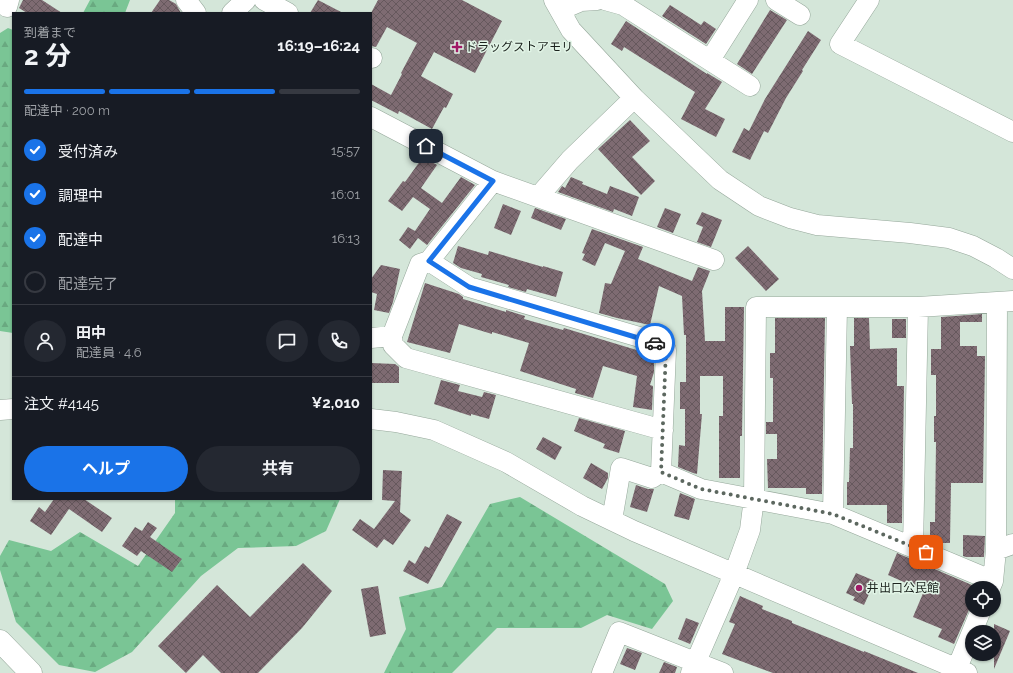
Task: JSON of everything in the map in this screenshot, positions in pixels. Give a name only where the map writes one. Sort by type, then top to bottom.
[{"type":"main road","points":[[0,641],[31,673]]},
{"type":"street","points":[[186,0],[195,12]]},
{"type":"street","points":[[233,12],[246,0]]},
{"type":"street","points":[[264,0],[286,12]]},
{"type":"street","points":[[597,0],[557,5],[571,30],[634,98],[720,180],[759,206],[790,218],[817,225],[910,232],[949,238],[973,246],[1013,269]]},
{"type":"street","points":[[606,0],[623,5],[750,86]]},
{"type":"street","points":[[710,60],[748,0]]},
{"type":"street","points":[[776,0],[800,15]]},
{"type":"street","points":[[869,0],[840,44],[1013,132]]},
{"type":"street","points":[[538,198],[570,160],[634,98]]},
{"type":"street","points":[[372,118],[493,181],[714,260]]},
{"type":"street","points":[[493,181],[429,261],[420,264],[392,336],[393,345],[406,358],[663,430]]},
{"type":"street","points":[[429,261],[469,287],[653,341],[666,350],[661,472]]},
{"type":"street","points":[[693,667],[734,574],[750,530],[754,498],[756,307],[918,307],[1005,302],[1004,547],[993,581]]},
{"type":"street","points":[[833,514],[837,307]]},
{"type":"street","points":[[913,547],[918,307]]},
{"type":"street","points":[[372,338],[392,336]]},
{"type":"street","points":[[0,410],[12,409]]},
{"type":"street","points":[[372,419],[396,422],[434,430],[506,462],[582,506],[612,520],[960,672],[965,655]]},
{"type":"street","points":[[612,520],[621,468],[652,478],[661,472]]},
{"type":"street","points":[[661,472],[701,489],[833,514],[913,547],[986,581]]},
{"type":"street","points":[[602,673],[619,632],[693,667],[722,673]]},
{"type":"green space","points":[[90,0],[130,0],[125,12],[84,12]]},
{"type":"green space","points":[[8,28],[12,30],[12,333],[0,331],[0,33]]},
{"type":"green space","points":[[520,497],[665,584],[673,601],[652,629],[607,615],[581,628],[497,628],[452,673],[384,673],[406,629],[399,597],[442,587],[490,504]]},
{"type":"green space","points":[[175,500],[340,500],[326,531],[296,546],[238,548],[201,576],[132,652],[95,672],[59,665],[16,622],[0,570],[0,556],[9,540],[51,551],[80,532],[138,566],[175,513]]},
{"type":"building","points":[[23,0],[42,0],[60,12],[25,12],[19,8]]},
{"type":"building","points":[[160,0],[169,0],[176,4],[180,12],[152,12]]},
{"type":"building","points":[[318,0],[341,12],[311,12]]},
{"type":"building","name":"ドラッグストアモリ","points":[[378,0],[462,0],[502,21],[475,73],[434,52],[421,76],[453,94],[446,108],[444,107],[432,129],[399,111],[398,114],[372,101],[372,85],[391,95],[417,43],[387,27],[376,47],[372,46],[372,12]]},
{"type":"building","points":[[670,5],[701,25],[704,21],[716,29],[706,44],[662,16]]},
{"type":"building","points":[[770,10],[787,20],[752,74],[737,64]]},
{"type":"building","points":[[626,21],[707,74],[722,82],[705,109],[725,119],[716,137],[681,119],[695,92],[624,47],[622,51],[611,44]]},
{"type":"building","points":[[808,31],[821,40],[786,98],[768,133],[764,131],[750,160],[732,152],[744,128],[749,131],[765,99]]},
{"type":"building","points":[[630,120],[650,141],[632,157],[655,181],[641,195],[598,149]]},
{"type":"building","points":[[423,157],[437,165],[421,188],[442,203],[461,177],[475,185],[427,245],[418,238],[410,249],[399,240],[408,227],[415,231],[430,209],[413,197],[402,211],[388,201],[403,181],[405,182]]},
{"type":"building","points":[[571,177],[583,182],[582,184],[607,194],[610,186],[639,197],[632,216],[614,209],[613,212],[558,192],[562,186],[565,188]]},
{"type":"building","points":[[503,204],[521,211],[511,235],[494,228]]},
{"type":"building","points":[[535,208],[566,219],[561,230],[531,218]]},
{"type":"building","points":[[665,208],[681,214],[673,233],[657,227]]},
{"type":"building","points":[[702,212],[722,220],[711,247],[697,242],[703,227],[696,224]]},
{"type":"building","points":[[592,229],[643,247],[638,259],[692,281],[698,267],[710,271],[702,291],[705,341],[725,341],[725,307],[744,307],[740,478],[719,478],[719,416],[723,416],[723,376],[700,376],[700,414],[702,414],[697,474],[678,467],[679,445],[685,446],[685,409],[680,409],[680,382],[686,382],[686,335],[684,335],[682,296],[659,286],[650,325],[599,313],[605,283],[611,284],[625,251],[605,243],[595,266],[582,260],[585,254],[582,253]]},
{"type":"building","points":[[458,246],[488,255],[489,251],[563,272],[556,297],[527,289],[526,292],[508,287],[509,285],[481,277],[482,274],[461,268],[453,263]]},
{"type":"building","points":[[748,246],[779,279],[766,291],[735,258]]},
{"type":"building","points":[[381,265],[400,269],[393,302],[389,313],[374,310],[377,294],[372,292],[372,278]]},
{"type":"building","points":[[425,283],[459,294],[463,297],[463,299],[525,316],[524,319],[563,330],[564,328],[653,355],[654,372],[650,385],[653,386],[652,410],[633,407],[637,376],[603,366],[593,398],[575,393],[576,389],[520,371],[529,343],[492,332],[492,334],[459,324],[450,353],[407,342]]},
{"type":"building","points":[[982,314],[982,322],[960,322],[960,346],[977,346],[977,356],[985,356],[983,483],[951,483],[950,543],[933,543],[930,542],[930,522],[935,522],[936,442],[934,442],[934,416],[936,416],[936,375],[931,375],[931,349],[941,349],[941,317]]},
{"type":"building","points":[[775,318],[825,318],[822,494],[806,494],[806,488],[768,488],[767,459],[777,459],[777,434],[766,434],[766,422],[773,422],[773,378],[770,378],[770,353],[775,353]]},
{"type":"building","points":[[854,318],[869,318],[870,349],[897,348],[897,386],[904,386],[902,523],[887,523],[887,505],[847,505],[847,482],[849,482],[850,448],[853,448],[853,404],[850,346],[854,346]]},
{"type":"building","points":[[892,319],[906,319],[906,338],[892,338]]},
{"type":"building","points":[[372,363],[395,364],[399,367],[399,383],[372,383]]},
{"type":"building","points":[[441,380],[460,385],[458,391],[482,397],[484,392],[496,395],[489,419],[471,414],[471,416],[434,404]]},
{"type":"building","points":[[579,418],[625,431],[619,453],[603,448],[605,444],[574,431]]},
{"type":"building","points":[[543,437],[562,447],[555,460],[536,449]]},
{"type":"building","points":[[591,463],[608,473],[608,478],[602,489],[583,478]]},
{"type":"building","points":[[383,470],[402,471],[400,512],[411,520],[393,545],[384,539],[377,548],[352,530],[360,519],[374,529],[395,501],[382,500]]},
{"type":"building","points":[[636,485],[648,489],[654,489],[647,512],[630,507]]},
{"type":"building","points":[[680,493],[695,499],[689,520],[674,516]]},
{"type":"building","points":[[53,500],[85,500],[112,518],[102,532],[69,509],[51,535],[30,521],[39,507],[45,512]]},
{"type":"building","points":[[447,514],[462,522],[428,584],[403,571],[409,560],[415,564],[425,546],[429,548]]},
{"type":"building","points":[[148,522],[157,528],[150,537],[182,559],[172,572],[141,551],[137,556],[122,546],[135,527],[142,531]]},
{"type":"building","points":[[963,535],[985,536],[984,557],[963,556]]},
{"type":"building","points":[[897,553],[965,582],[966,617],[954,644],[938,637],[942,629],[913,617],[924,591],[888,575]]},
{"type":"building","points":[[303,563],[332,591],[302,628],[258,673],[221,673],[203,655],[186,673],[158,646],[217,585],[250,617]]},
{"type":"building","points":[[856,573],[875,581],[864,605],[853,600],[855,597],[846,593]]},
{"type":"building","points":[[378,586],[386,634],[370,637],[361,589]]},
{"type":"building","points":[[740,596],[763,606],[762,609],[792,621],[792,623],[918,673],[773,673],[722,654],[735,624],[729,622]]},
{"type":"building","points":[[686,618],[699,623],[690,644],[678,639]]},
{"type":"building","points":[[1001,627],[1010,631],[1001,652]]},
{"type":"building","points":[[627,648],[642,653],[635,670],[620,664]]},
{"type":"building","points":[[994,661],[997,661],[994,669]]},
{"type":"building","points":[[664,662],[677,667],[675,673],[659,673]]},
{"type":"way so far","points":[[655,343],[666,350],[661,472],[701,489],[833,514],[926,552]]},
{"type":"place","name":"ドラッグストアモリ","points":[[457,47]]},
{"type":"place","name":"井出口公民館","points":[[859,588]]},
{"type":"route","points":[[426,146],[493,181],[429,261],[469,287],[653,341],[655,343]]}]
